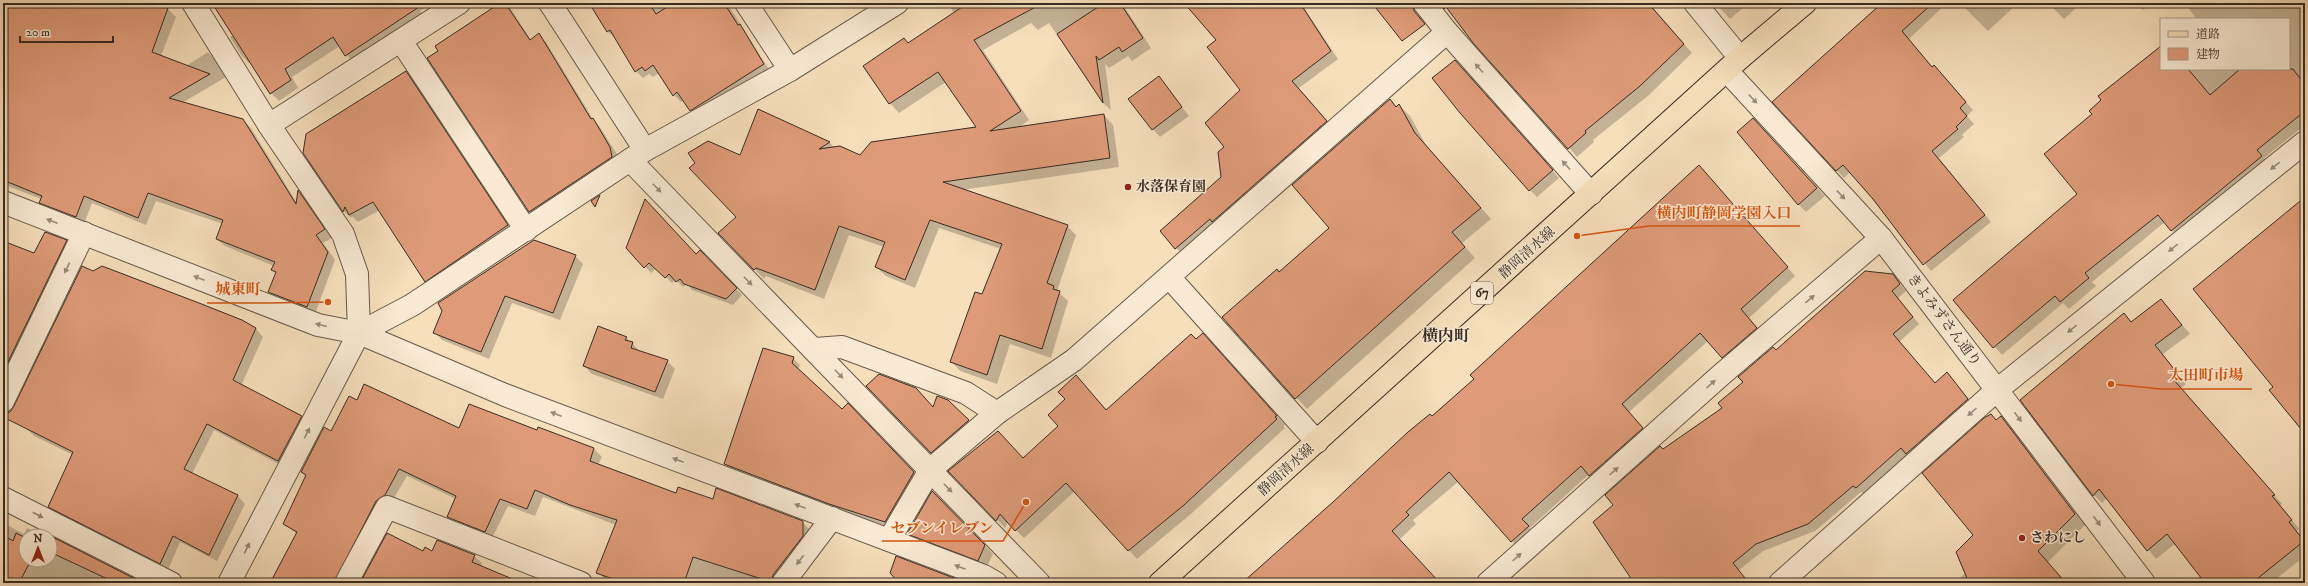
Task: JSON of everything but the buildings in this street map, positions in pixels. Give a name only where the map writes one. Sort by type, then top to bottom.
[{"type":"main road","name":"静岡清水線","points":[[1160,583],[1734,64],[1805,3]]},
{"type":"street","points":[[193,3],[268,124],[343,234],[357,274],[359,332],[230,583]]},
{"type":"street","points":[[268,124],[459,3]]},
{"type":"street","points":[[550,3],[637,155],[815,349],[1038,583]]},
{"type":"street","points":[[746,3],[790,70]]},
{"type":"street","points":[[359,332],[412,305],[637,155],[790,70],[896,3]]},
{"type":"street","points":[[1424,3],[1591,194]]},
{"type":"street","name":"きよみずさん通り","points":[[1695,3],[1734,64],[1882,238],[2144,583]]},
{"type":"street","points":[[889,540],[930,470],[997,413],[1074,360],[1448,32]]},
{"type":"street","points":[[401,41],[526,230]]},
{"type":"street","points":[[1780,583],[1997,390],[2305,142]]},
{"type":"street","points":[[3,202],[318,325],[359,332],[505,395],[984,576],[996,583]]},
{"type":"street","points":[[3,401],[84,233]]},
{"type":"street","points":[[1488,583],[1721,375],[1882,238]]},
{"type":"street","points":[[1169,277],[1317,442]]},
{"type":"street","points":[[815,349],[842,346],[966,393],[997,413]]},
{"type":"street","points":[[3,498],[171,583]]},
{"type":"street","points":[[346,583],[386,507],[581,583]]},
{"type":"street","points":[[783,583],[832,518]]},
{"type":"place","name":"水落保育園","points":[[1128,187]]},
{"type":"place","name":"横内町静岡学園入口","points":[[1577,236]]},
{"type":"place","name":"城東町","points":[[328,302]]},
{"type":"place","name":"太田町市場","points":[[2111,384]]},
{"type":"place","name":"セブンイレブン","points":[[1026,502]]},
{"type":"place","name":"さわにし","points":[[2022,538]]},
{"type":"district","name":"横内町","points":[[1446,336]]}]
